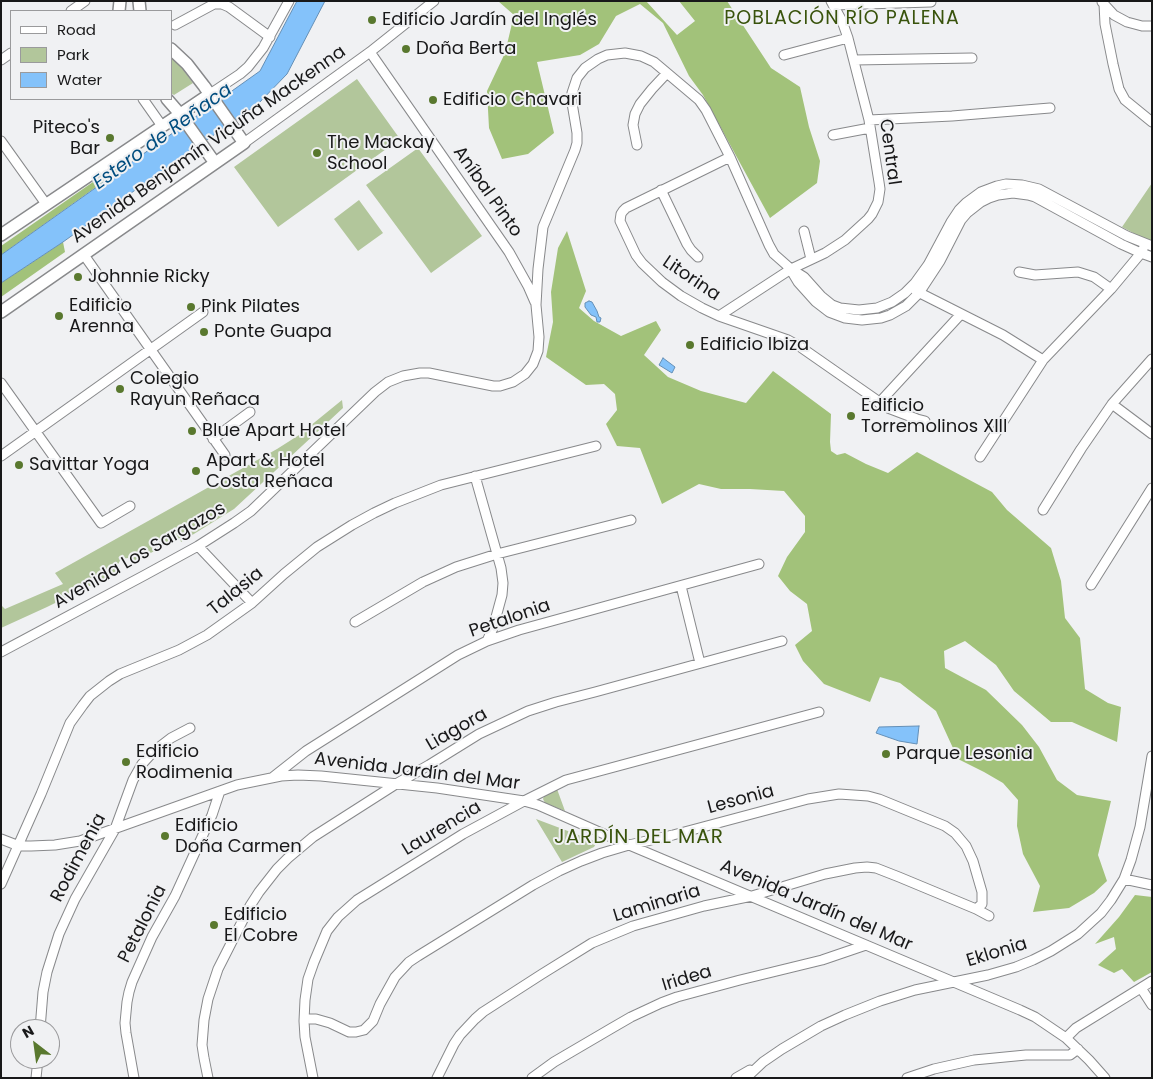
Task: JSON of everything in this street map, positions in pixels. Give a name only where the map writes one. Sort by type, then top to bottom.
[{"type":"main road","points":[[172,50],[186,64],[212,97],[244,142]]},
{"type":"main road","points":[[1,235],[162,126],[182,117],[212,97]]},
{"type":"main road","points":[[168,100],[215,163]]},
{"type":"main road","name":"Avenida Benjamín Vicuña Mackenna","points":[[1,312],[244,142]]},
{"type":"street","points":[[212,97],[240,74],[263,48],[289,1]]},
{"type":"street","name":"Avenida Benjamín Vicuña Mackenna","points":[[244,142],[370,52],[434,1]]},
{"type":"street","points":[[832,3],[931,2]]},
{"type":"street","name":"Central","points":[[719,316],[791,269],[835,247],[855,232],[868,219],[875,208],[879,195],[879,182],[870,124],[848,38],[842,21],[832,3]]},
{"type":"street","points":[[1103,3],[1114,15],[1127,22],[1142,26],[1152,26]]},
{"type":"street","points":[[1103,3],[1112,64],[1119,89],[1125,100],[1152,122]]},
{"type":"street","points":[[175,25],[214,4],[222,4],[270,37]]},
{"type":"street","points":[[784,55],[848,38]]},
{"type":"street","name":"Aníbal Pinto","points":[[370,52],[509,252],[525,280],[536,305]]},
{"type":"street","name":"Avenida Los Sargazos","points":[[1,652],[198,546],[234,523],[251,510],[375,392],[388,382],[403,376],[420,373],[438,374],[493,386],[519,379],[530,369],[538,351],[539,337],[536,305],[538,269],[544,227],[577,143],[572,93],[577,78],[590,63],[598,59],[625,53],[641,56],[654,62],[699,100],[730,157],[774,254],[791,269],[804,277],[832,305],[849,310],[868,310],[884,306],[899,298],[911,288],[928,265],[959,210],[981,192],[1006,184],[1022,184],[1039,189],[1127,236],[1149,245]]},
{"type":"street","points":[[854,60],[972,58]]},
{"type":"street","points":[[637,146],[633,125],[640,104],[667,73]]},
{"type":"street","points":[[144,100],[162,126]]},
{"type":"street","points":[[834,136],[870,124],[1050,108]]},
{"type":"street","points":[[1,141],[46,204]]},
{"type":"street","name":"Litorina","points":[[730,157],[626,208],[621,214],[620,221],[642,263],[681,296],[702,308],[719,316],[788,340],[879,403],[904,415],[926,421]]},
{"type":"street","points":[[661,190],[687,244],[698,257]]},
{"type":"street","name":"Avenida Los Sargazos","points":[[791,269],[798,282],[816,302],[829,312],[845,318],[862,320],[890,315],[906,306],[919,294],[967,213],[981,202],[1006,194],[1021,194],[1035,197],[1141,254],[1152,257]]},
{"type":"street","points":[[804,231],[811,259]]},
{"type":"street","points":[[980,457],[1044,360],[1111,289],[1149,245]]},
{"type":"street","points":[[84,255],[225,455]]},
{"type":"street","points":[[1019,272],[1035,275],[1078,272],[1094,277],[1111,289]]},
{"type":"street","points":[[911,288],[919,294],[1003,335],[1044,360]]},
{"type":"street","points":[[1,456],[203,312]]},
{"type":"street","points":[[879,403],[961,314]]},
{"type":"street","points":[[1043,510],[1112,404],[1152,359]]},
{"type":"street","points":[[1,383],[101,524],[130,506]]},
{"type":"street","points":[[1112,404],[1152,434]]},
{"type":"street","points":[[213,439],[250,412]]},
{"type":"street","name":"Talasia","points":[[1,884],[42,794],[70,723],[90,696],[109,681],[120,674],[194,643],[252,603],[300,560],[334,536],[395,503],[475,476],[596,446]]},
{"type":"street","points":[[475,476],[501,568],[503,583],[502,595],[493,628],[487,641]]},
{"type":"street","points":[[1091,585],[1152,488]]},
{"type":"street","points":[[355,622],[411,589],[470,562],[632,520]]},
{"type":"street","points":[[198,546],[252,603]]},
{"type":"street","name":"Petalonia","points":[[273,777],[306,751],[458,655],[487,641],[519,630],[759,564]]},
{"type":"street","points":[[680,586],[700,662]]},
{"type":"street","name":"Liagora","points":[[208,1078],[202,1045],[204,1020],[208,999],[218,969],[259,892],[277,869],[300,847],[335,822],[479,734],[528,711],[700,662],[782,641]]},
{"type":"street","name":"Laurencia","points":[[313,1078],[305,1037],[306,990],[314,962],[327,931],[344,911],[357,900],[463,834],[566,780],[818,712]]},
{"type":"street","name":"Rodimenia","points":[[41,1019],[47,972],[58,934],[75,899],[115,828],[133,780],[142,764],[154,750],[180,732],[190,728]]},
{"type":"street","name":"Eklonia","points":[[746,1078],[763,1062],[808,1034],[854,1011],[899,995],[988,974],[1033,960],[1064,944],[1078,934],[1101,913],[1124,879],[1140,827],[1152,756]]},
{"type":"street","name":"Avenida Jardín del Mar","points":[[1,838],[19,846],[67,844],[92,837],[243,783],[273,777],[298,775],[437,788],[524,801],[538,805],[1035,1017],[1066,1038],[1105,1078]]},
{"type":"street","name":"Petalonia","points":[[134,1078],[125,1023],[130,987],[152,938],[175,896],[212,815],[220,791]]},
{"type":"street","name":"Lesonia","points":[[304,1021],[316,1019],[349,1032],[364,1030],[373,1021],[395,977],[402,969],[418,956],[559,871],[602,853],[629,845],[808,799],[839,794],[868,796],[945,826],[961,839],[973,861],[982,892],[982,904],[976,909]]},
{"type":"street","name":"Laminaria","points":[[437,1078],[454,1044],[475,1018],[536,977],[592,943],[633,926],[704,906],[752,896],[825,874],[867,867],[887,872],[989,916]]},
{"type":"street","points":[[1124,879],[1152,885]]},
{"type":"street","name":"Iridea","points":[[532,1078],[554,1062],[612,1028],[661,1003],[677,997],[822,960],[866,946]]},
{"type":"street","points":[[985,995],[983,984],[988,974]]},
{"type":"street","points":[[1066,1038],[1076,1028],[1152,981]]},
{"type":"street","points":[[1141,988],[1152,1005]]},
{"type":"street","points":[[907,1078],[934,1069],[974,1060],[1026,1055],[1070,1055],[1078,1049]]},
{"type":"street","points":[[736,1078],[763,1062]]},
{"type":"green space","points":[[498,1],[646,1],[677,35],[695,21],[679,1],[727,1],[771,68],[800,87],[809,127],[820,161],[817,183],[770,218],[703,95],[689,76],[663,23],[640,4],[616,16],[599,44],[580,55],[537,62],[554,133],[528,154],[502,159],[489,128],[487,91],[505,53],[514,15]]},
{"type":"green space","points":[[172,59],[178,63],[193,83],[174,95],[172,94]]},
{"type":"green space","name":"The Mackay School","points":[[357,79],[400,139],[278,227],[234,167]]},
{"type":"green space","name":"The Mackay School","points":[[418,148],[482,236],[431,273],[366,185]]},
{"type":"green space","points":[[131,162],[1,255],[1,246],[116,166]]},
{"type":"green space","points":[[1152,183],[1152,243],[1122,227]]},
{"type":"green space","points":[[359,200],[383,233],[358,251],[334,219]]},
{"type":"green space","points":[[567,231],[586,291],[579,308],[594,321],[621,336],[656,321],[661,330],[644,355],[668,377],[701,391],[746,403],[773,371],[831,414],[831,451],[837,455],[845,453],[888,473],[917,452],[992,492],[1007,510],[1051,548],[1061,581],[1065,618],[1080,638],[1085,689],[1108,703],[1121,707],[1117,742],[1072,722],[1051,722],[1014,691],[996,665],[965,641],[944,651],[945,668],[986,690],[1022,725],[1039,747],[1057,780],[1077,795],[1111,801],[1098,855],[1107,881],[1094,893],[1069,908],[1033,912],[1040,886],[1023,854],[1017,826],[1018,800],[1003,783],[958,759],[936,711],[900,683],[880,677],[870,702],[824,684],[803,661],[795,645],[812,631],[807,604],[790,591],[778,576],[787,557],[805,532],[805,516],[784,491],[721,489],[699,484],[662,504],[640,448],[617,446],[606,424],[617,410],[615,394],[604,384],[586,385],[546,357],[553,322],[551,292],[558,248]]},
{"type":"green space","points":[[63,242],[65,252],[1,297],[1,283]]},
{"type":"green space","points":[[342,400],[343,408],[234,509],[181,542],[180,538],[133,562],[128,558],[121,559],[116,573],[1,628],[1,605],[5,609],[63,584],[55,573],[277,449],[299,435]]},
{"type":"green space","points":[[557,789],[565,811],[545,803],[543,799],[544,796]]},
{"type":"green space","points":[[536,819],[597,842],[594,847],[562,862]]},
{"type":"green space","points":[[1135,895],[1152,897],[1152,972],[1134,982],[1122,969],[1114,973],[1098,965],[1116,949],[1114,937],[1095,944],[1119,917]]},
{"type":"water","points":[[297,1],[325,1],[287,74],[257,105],[63,242],[1,283],[1,255],[260,71]]},
{"type":"water","points":[[592,302],[601,318],[600,322],[597,322],[596,317],[591,315],[585,307],[585,303]]},
{"type":"water","points":[[663,358],[675,367],[672,373],[659,365]]},
{"type":"water","points":[[919,726],[917,744],[899,741],[876,733],[879,727]]},
{"type":"place","name":"Edificio Jardín del Inglés","points":[[372,20]]},
{"type":"place","name":"Doña Berta","points":[[406,49]]},
{"type":"place","name":"Edificio Chavari","points":[[433,100]]},
{"type":"place","name":"Piteco's Bar","points":[[110,138]]},
{"type":"place","name":"The Mackay School","points":[[317,153]]},
{"type":"place","name":"Johnnie Ricky","points":[[78,277]]},
{"type":"place","name":"Pink Pilates","points":[[191,307]]},
{"type":"place","name":"Edificio Arenna","points":[[59,316]]},
{"type":"place","name":"Ponte Guapa","points":[[204,332]]},
{"type":"place","name":"Edificio Ibiza","points":[[690,345]]},
{"type":"place","name":"Colegio Rayun Reñaca","points":[[120,389]]},
{"type":"place","name":"Edificio Torremolinos XIII","points":[[851,416]]},
{"type":"place","name":"Blue Apart Hotel","points":[[192,431]]},
{"type":"place","name":"Savittar Yoga","points":[[19,465]]},
{"type":"place","name":"Apart & Hotel Costa Reñaca","points":[[196,471]]},
{"type":"place","name":"Parque Lesonia","points":[[886,754]]},
{"type":"place","name":"Edificio Rodimenia","points":[[126,762]]},
{"type":"place","name":"Edificio Doña Carmen","points":[[165,836]]},
{"type":"place","name":"Edificio El Cobre","points":[[214,925]]},
{"type":"district","name":"POBLACIÓN RÍO PALENA","points":[[842,19]]},
{"type":"district","name":"JARDÍN DEL MAR","points":[[639,838]]},
{"type":"water label","name":"Estero de Reñaca","points":[[163,137]]}]
